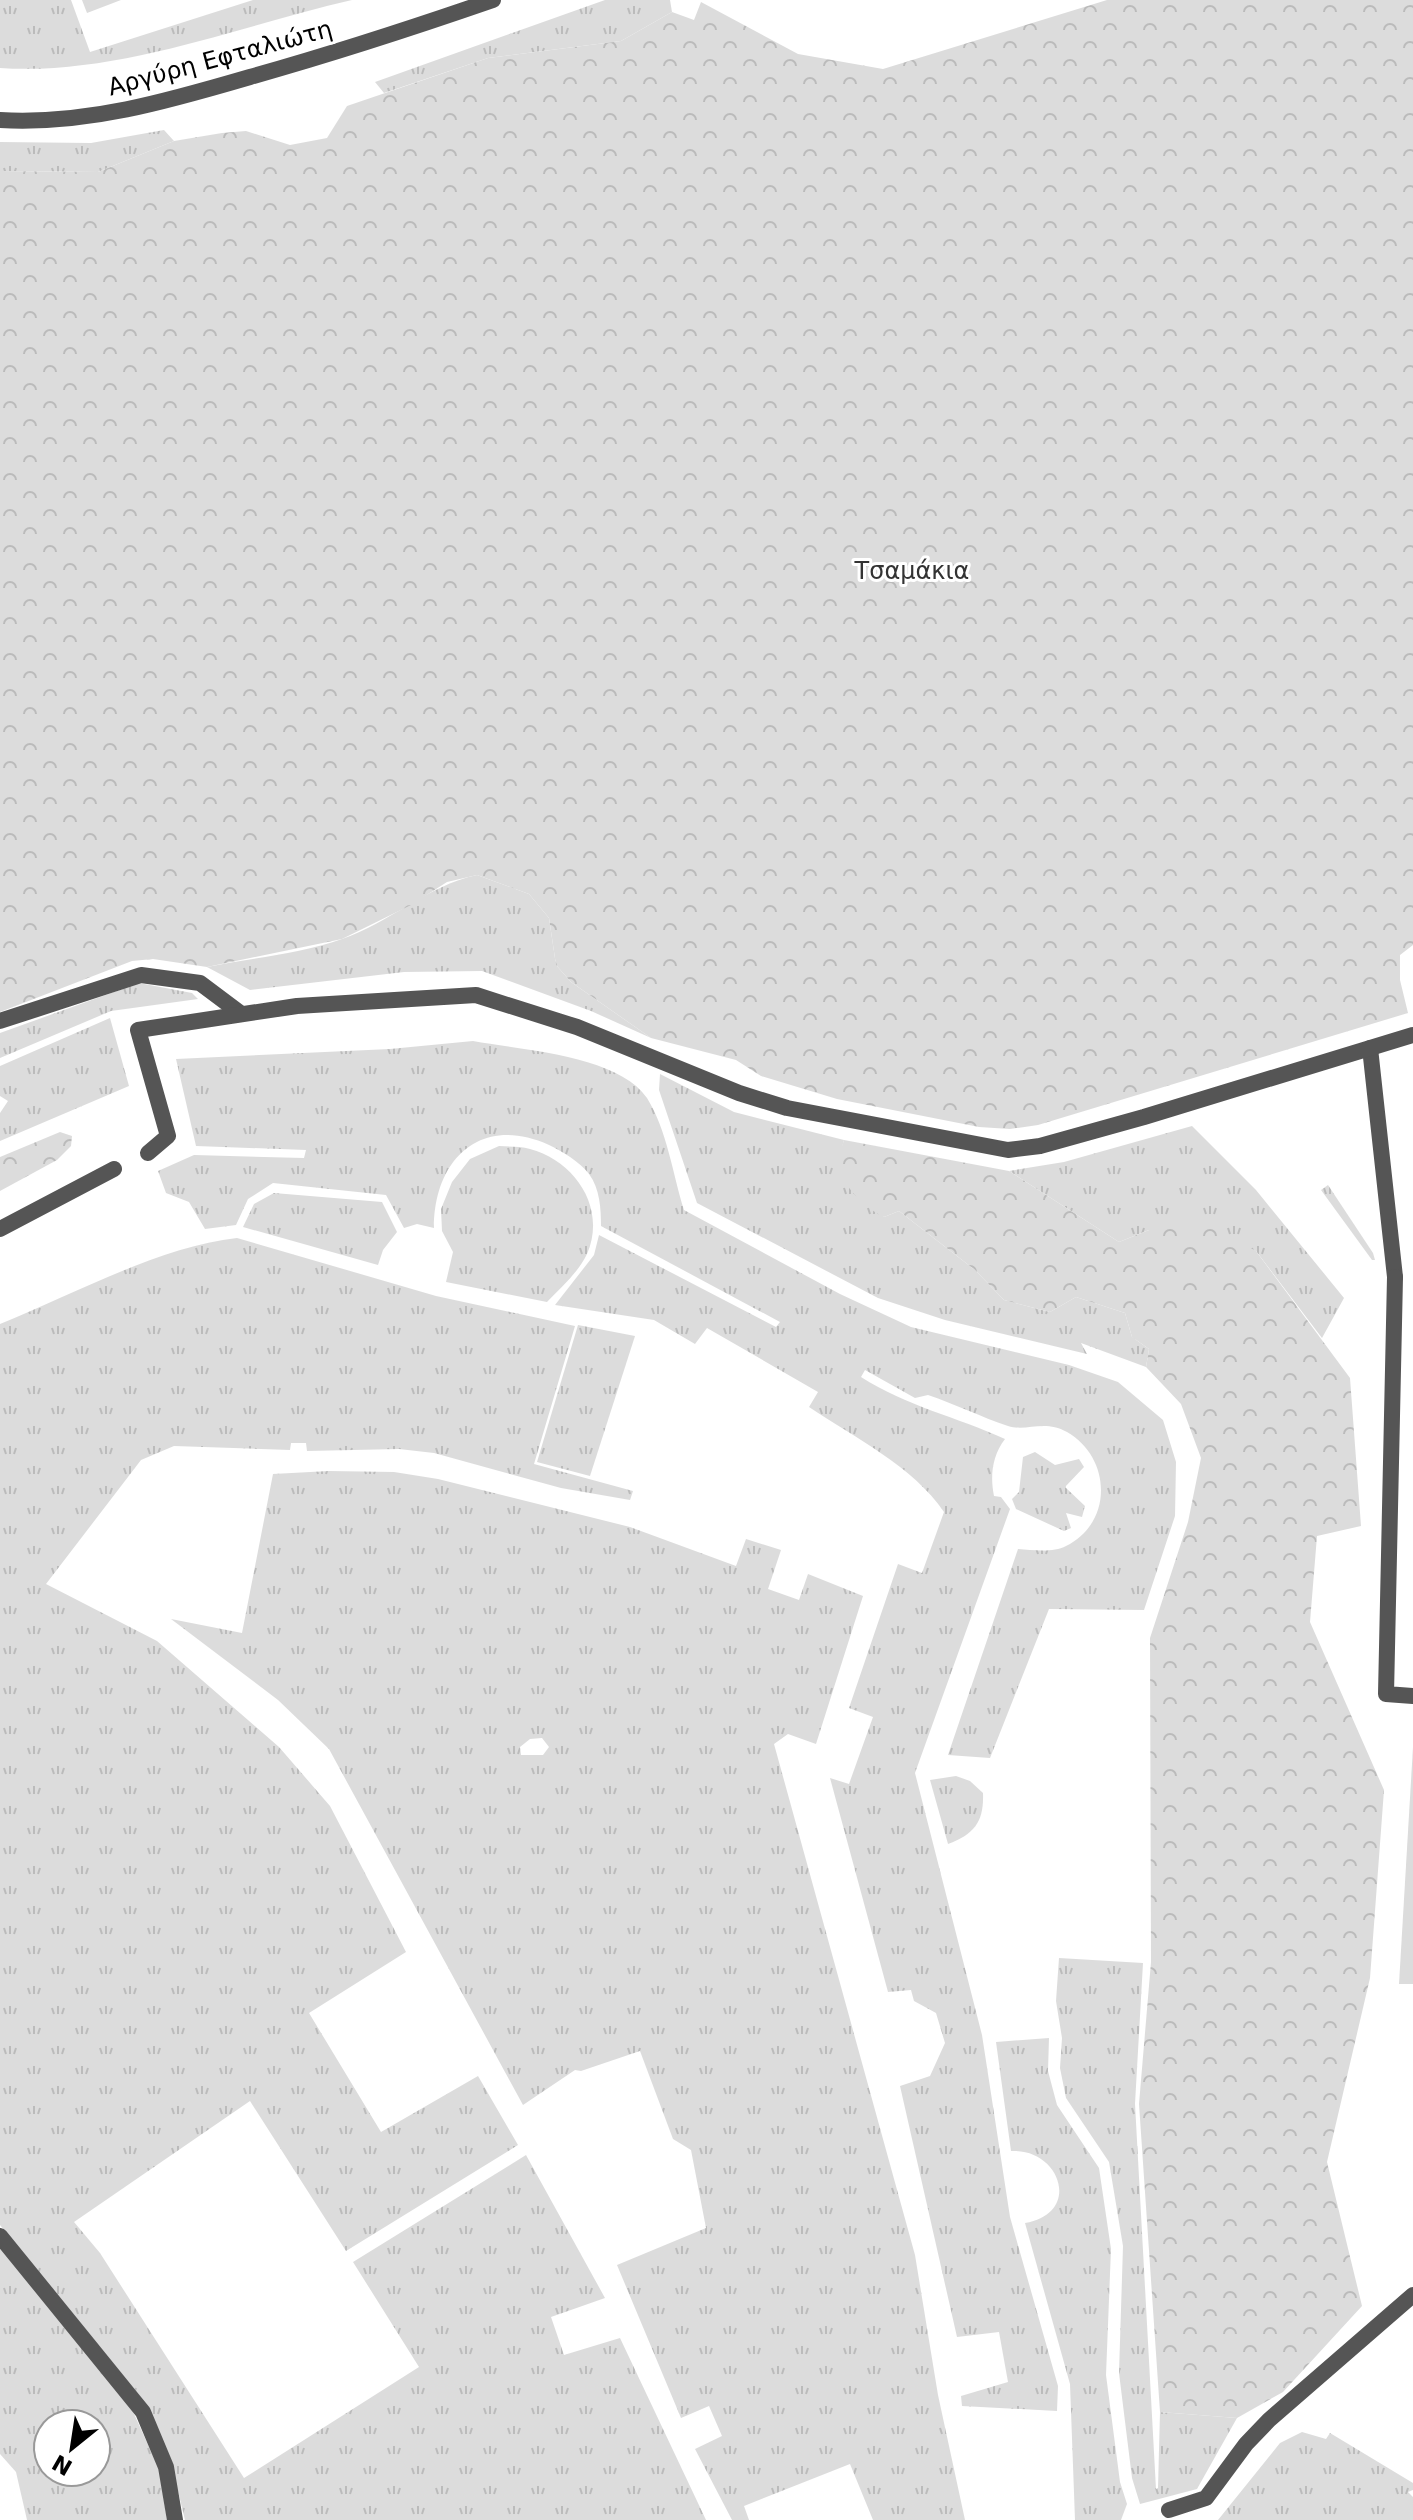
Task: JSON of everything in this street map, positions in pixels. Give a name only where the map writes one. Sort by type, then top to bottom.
[{"type":"street","name":"Αργύρη Εφταλιώτη","points":[[0,120],[92,116],[154,105],[338,53],[493,0]]},
{"type":"street","points":[[0,1021],[141,975],[200,983],[240,1013]]},
{"type":"street","points":[[148,1153],[168,1136],[138,1030],[240,1013],[399,997],[476,995],[577,1027],[716,1084],[787,1108],[1008,1150],[1040,1146],[1099,1130],[1413,1035]]},
{"type":"street","points":[[1370,1048],[1395,1277],[1386,1694],[1413,1696]]},
{"type":"street","points":[[0,1229],[114,1169]]},
{"type":"street","points":[[0,2236],[143,2412],[166,2467],[175,2520]]},
{"type":"street","points":[[1169,2510],[1206,2498],[1246,2444],[1269,2420],[1413,2295]]},
{"type":"green space","points":[[0,0],[71,0],[90,52],[253,0],[352,0],[133,57],[44,68],[0,68]]},
{"type":"green space","points":[[82,0],[121,0],[87,13]]},
{"type":"green space","points":[[605,0],[670,0],[672,12],[621,41],[488,58],[384,93],[375,82]]},
{"type":"green space","name":"Τσαμάκια","points":[[1107,0],[1413,0],[1413,945],[1400,955],[1400,980],[1408,1013],[1038,1125],[1010,1129],[979,1127],[837,1099],[761,1076],[736,1060],[651,1038],[571,982],[556,965],[549,918],[529,894],[477,875],[447,882],[411,905],[342,939],[207,967],[153,959],[132,961],[0,1012],[0,171],[98,172],[174,141],[222,133],[246,131],[290,145],[327,138],[347,106],[488,58],[621,41],[672,12],[694,20],[701,2],[798,54],[883,69]]},
{"type":"green space","points":[[164,130],[174,141],[98,172],[0,171],[0,142],[91,143]]},
{"type":"green space","points":[[477,875],[529,894],[549,918],[556,965],[571,982],[651,1038],[591,1011],[482,971],[404,972],[250,990],[207,967],[292,952],[342,939],[376,924],[441,887]]},
{"type":"green space","points":[[139,983],[192,993],[198,999],[111,1011],[0,1058],[0,1033]]},
{"type":"green space","points":[[110,1018],[129,1086],[0,1141],[0,1113],[8,1101],[0,1096],[0,1066]]},
{"type":"green space","points":[[473,1041],[592,1063],[633,1084],[647,1098],[660,1124],[684,1210],[840,1294],[911,1327],[1069,1365],[1118,1382],[1163,1420],[1176,1462],[1175,1516],[1144,1610],[1049,1609],[990,1758],[948,1755],[1018,1549],[1055,1550],[1081,1536],[1099,1507],[1099,1473],[1082,1443],[1059,1428],[1008,1426],[928,1395],[915,1398],[865,1370],[861,1377],[914,1404],[1005,1439],[995,1459],[992,1481],[994,1496],[1001,1497],[1010,1509],[915,1773],[982,2035],[1010,2217],[1058,2386],[1057,2411],[962,2406],[961,2396],[1008,2382],[999,2332],[957,2337],[900,2086],[930,2076],[945,2043],[936,2013],[914,2001],[911,1990],[888,1992],[830,1778],[849,1784],[873,1717],[849,1708],[898,1564],[922,1573],[944,1512],[900,1467],[809,1407],[818,1392],[707,1328],[695,1344],[654,1320],[555,1305],[594,1255],[599,1235],[776,1327],[780,1322],[601,1226],[598,1193],[593,1180],[581,1165],[549,1145],[525,1137],[502,1135],[483,1139],[466,1149],[452,1163],[442,1182],[434,1228],[417,1224],[404,1228],[386,1195],[273,1183],[248,1199],[236,1225],[205,1229],[189,1202],[166,1193],[158,1171],[194,1155],[304,1158],[306,1150],[196,1146],[176,1059],[390,1049]]},
{"type":"green space","points":[[660,1074],[734,1112],[844,1140],[841,1167],[844,1176],[855,1193],[884,1217],[899,1211],[975,1270],[1004,1300],[1050,1312],[1076,1297],[1125,1313],[1132,1337],[1149,1349],[1146,1367],[1081,1343],[1087,1354],[945,1320],[878,1298],[697,1203],[659,1090]]},
{"type":"green space","points":[[1192,1126],[1256,1190],[1344,1298],[1322,1338],[1256,1251],[1149,1230],[1119,1242],[1009,1171],[1064,1162]]},
{"type":"green space","points":[[60,1132],[72,1136],[71,1146],[57,1160],[0,1191],[0,1157]]},
{"type":"green space","points":[[844,1140],[1009,1171],[1119,1242],[1149,1230],[1198,1219],[1256,1251],[1350,1378],[1361,1526],[1317,1536],[1310,1622],[1384,1790],[1370,1978],[1327,2162],[1362,2306],[1283,2392],[1237,2418],[1160,2412],[1139,2104],[1151,1962],[1150,1638],[1188,1522],[1201,1458],[1181,1404],[1146,1367],[1149,1349],[1132,1337],[1125,1313],[1076,1297],[1050,1312],[1004,1300],[975,1270],[899,1211],[884,1217],[856,1196],[838,1165]]},
{"type":"green space","points":[[499,1146],[530,1149],[561,1164],[573,1175],[590,1204],[592,1237],[587,1254],[574,1274],[547,1302],[446,1282],[453,1252],[442,1231],[441,1209],[452,1182],[470,1159]]},
{"type":"green space","points":[[1328,1185],[1373,1253],[1375,1260],[1321,1190]]},
{"type":"green space","points":[[274,1193],[382,1202],[397,1232],[383,1250],[378,1265],[243,1227],[254,1204]]},
{"type":"green space","points":[[237,1238],[436,1296],[575,1326],[534,1464],[633,1491],[630,1500],[561,1488],[434,1453],[399,1449],[307,1451],[306,1443],[291,1443],[290,1450],[174,1446],[141,1460],[46,1584],[157,1641],[279,1747],[330,1806],[406,1952],[309,2013],[381,2132],[478,2076],[518,2145],[346,2251],[250,2101],[74,2222],[100,2253],[244,2478],[419,2367],[353,2262],[526,2155],[605,2298],[551,2317],[564,2355],[620,2338],[706,2520],[185,2520],[178,2491],[141,2397],[0,2225],[0,1324],[148,1261],[208,1243]]},
{"type":"green space","points":[[578,1325],[635,1336],[590,1476],[537,1462]]},
{"type":"green space","points":[[1035,1452],[1055,1465],[1079,1459],[1084,1467],[1065,1487],[1085,1506],[1082,1517],[1066,1513],[1071,1528],[1064,1531],[1016,1509],[1012,1499],[1019,1492],[1023,1457]]},
{"type":"green space","points":[[394,1472],[438,1479],[630,1527],[736,1566],[746,1539],[781,1550],[768,1589],[799,1600],[808,1574],[863,1596],[816,1744],[788,1734],[774,1744],[915,2255],[938,2395],[965,2520],[873,2520],[850,2464],[744,2506],[749,2520],[732,2520],[695,2449],[722,2436],[709,2406],[681,2418],[617,2265],[706,2228],[691,2150],[673,2139],[640,2051],[581,2071],[575,2070],[523,2105],[329,1749],[278,1700],[171,1619],[242,1633],[273,1474]],"holes":[[[542,1738],[549,1747],[543,1755],[521,1755],[520,1747],[530,1739]]]},
{"type":"green space","points":[[1413,1747],[1413,1984],[1399,1984]]},
{"type":"green space","points":[[956,1776],[970,1781],[983,1793],[983,1803],[979,1819],[971,1831],[948,1844],[930,1780]]},
{"type":"green space","points":[[1059,1958],[1143,1963],[1135,2104],[1156,2489],[1160,2412],[1237,2418],[1197,2489],[1140,2504],[1132,2478],[1119,2373],[1123,2246],[1109,2162],[1066,2098],[1060,2068],[1062,2038],[1056,2001]]},
{"type":"green space","points":[[1049,2038],[1048,2071],[1057,2105],[1099,2168],[1111,2249],[1106,2375],[1120,2482],[1127,2504],[1121,2520],[1075,2520],[1070,2384],[1025,2223],[1043,2217],[1054,2207],[1059,2195],[1058,2182],[1042,2160],[1028,2153],[1011,2151],[996,2042]]},
{"type":"green space","points":[[0,2247],[130,2405],[159,2469],[167,2520],[27,2520],[16,2472],[0,2454]]},
{"type":"green space","points":[[1302,2432],[1326,2439],[1330,2433],[1413,2483],[1413,2490],[1408,2492],[1413,2497],[1413,2520],[1218,2520],[1280,2443]]}]
